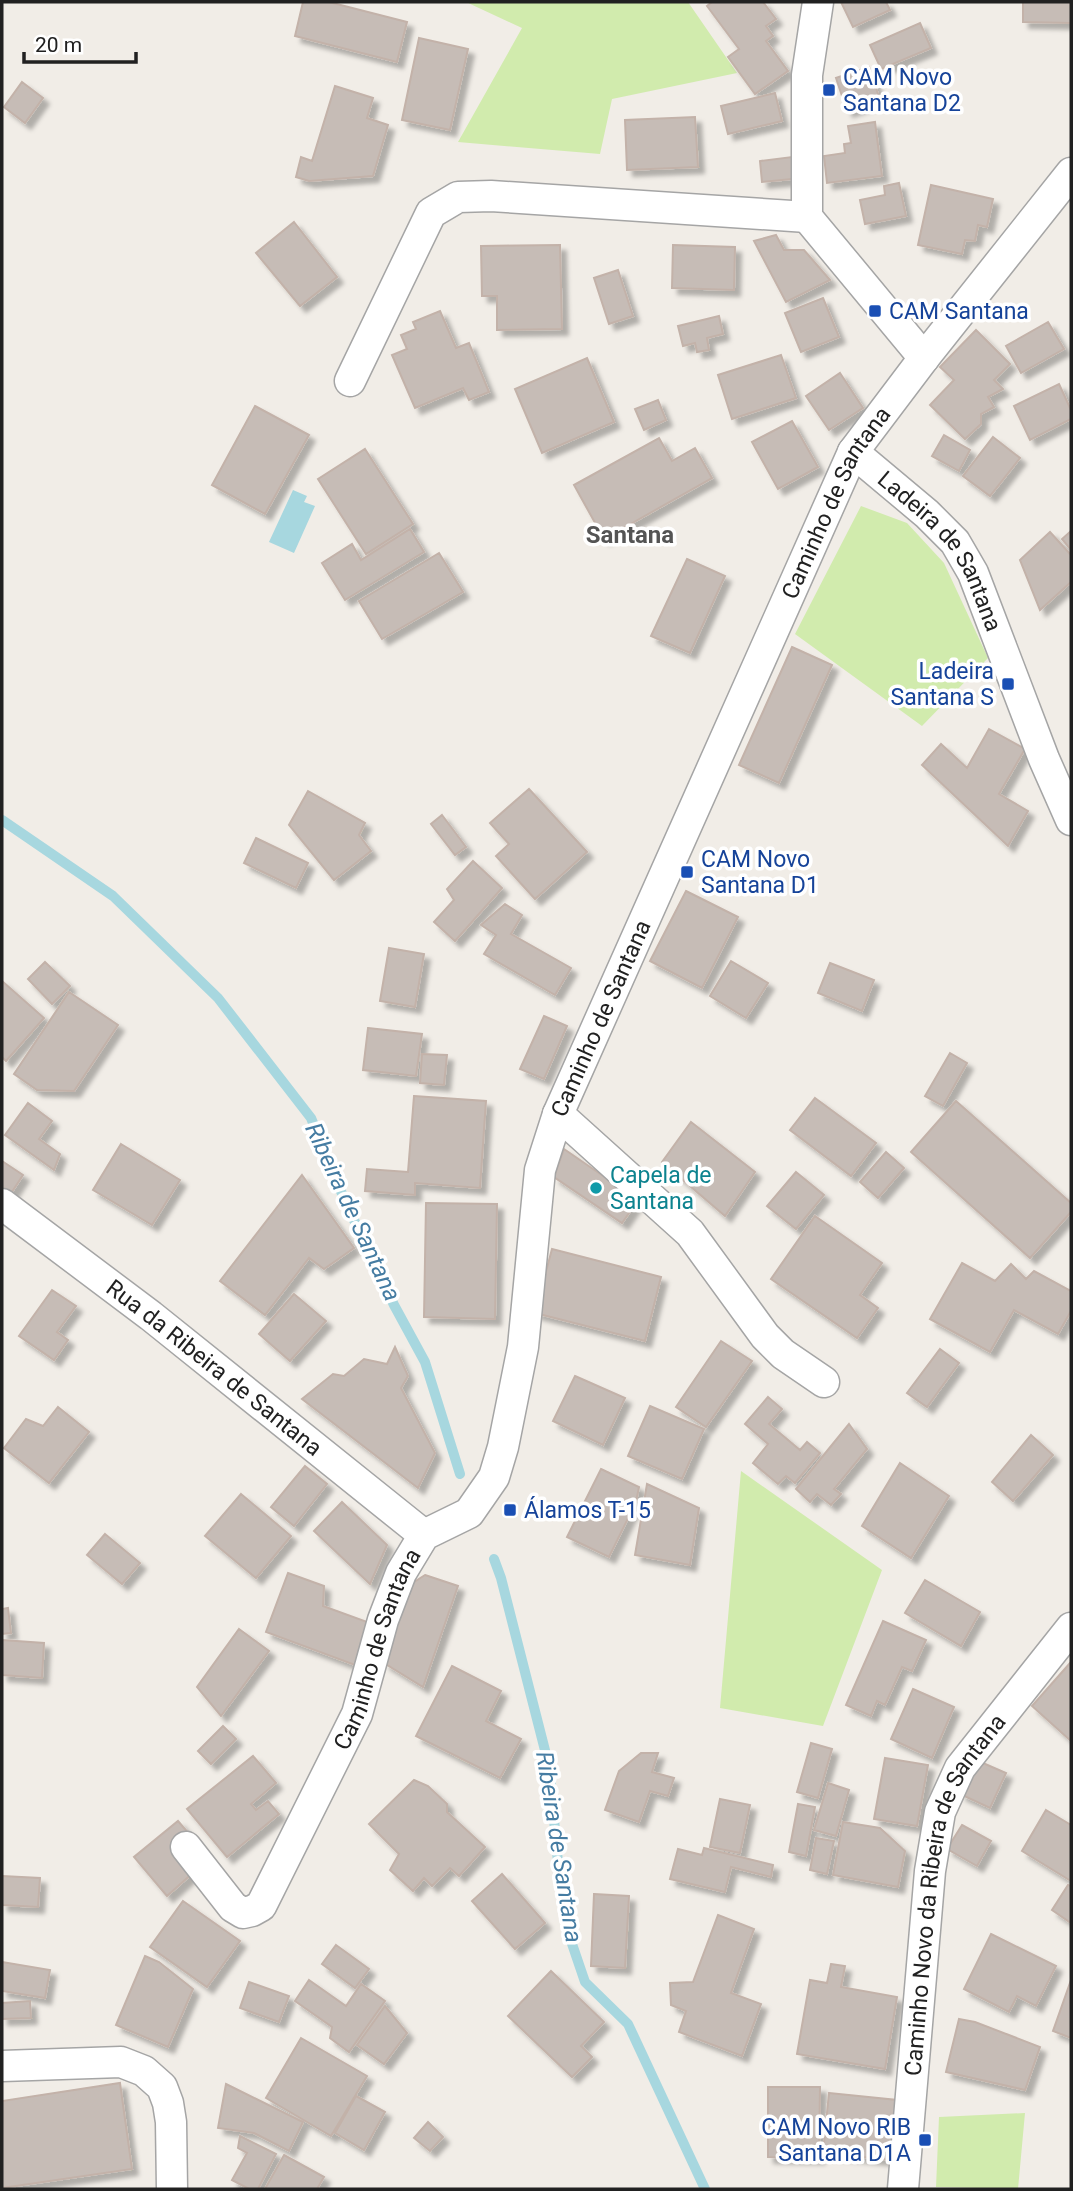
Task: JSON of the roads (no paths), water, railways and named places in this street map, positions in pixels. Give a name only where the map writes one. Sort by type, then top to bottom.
[{"type":"street","points":[[818,2],[807,75],[807,217],[924,358]]},
{"type":"street","name":"Caminho de Santana","points":[[186,1847],[233,1907],[243,1913],[261,1906],[357,1714],[383,1620],[401,1573],[424,1535],[468,1513],[494,1478],[503,1447],[523,1346],[540,1170],[558,1114],[853,452],[1071,173]]},
{"type":"street","points":[[350,381],[431,213],[458,197],[491,196],[807,217]]},
{"type":"street","name":"Ladeira de Santana","points":[[853,452],[927,514],[955,542],[973,573],[1044,759],[1071,820]]},
{"type":"street","points":[[558,1114],[690,1233],[765,1336],[783,1354],[824,1382]]},
{"type":"street","name":"Rua da Ribeira de Santana","points":[[2,1204],[151,1316],[424,1535]]},
{"type":"street","name":"Caminho Novo da Ribeira de Santana","points":[[903,2189],[930,1871],[940,1812],[960,1768],[1071,1628]]},
{"type":"street","points":[[2,2066],[121,2062],[144,2071],[162,2087],[168,2103],[171,2122],[172,2189]]},
{"type":"water","points":[[293,490],[307,496],[304,502],[315,506],[294,553],[269,542]]},
{"type":"waterway","name":"Ribeira de Santana","points":[[2,820],[113,896],[218,998],[311,1118],[345,1201],[394,1305],[425,1362],[460,1474]]},
{"type":"waterway","name":"Ribeira de Santana","points":[[494,1559],[549,1766],[559,1873],[569,1935],[585,1982],[628,2024],[705,2189]]},
{"type":"place","name":"CAM Novo Santana D2","points":[[829,90]]},
{"type":"place","name":"CAM Santana","points":[[875,311]]},
{"type":"place","name":"Ladeira Santana S","points":[[1008,684]]},
{"type":"place","name":"CAM Novo Santana D1","points":[[687,872]]},
{"type":"place","name":"Capela de Santana","points":[[596,1188]]},
{"type":"place","name":"Álamos T-15","points":[[510,1510]]},
{"type":"place","name":"CAM Novo RIB Santana D1A","points":[[925,2140]]},
{"type":"district","name":"Santana","points":[[630,535]]}]
